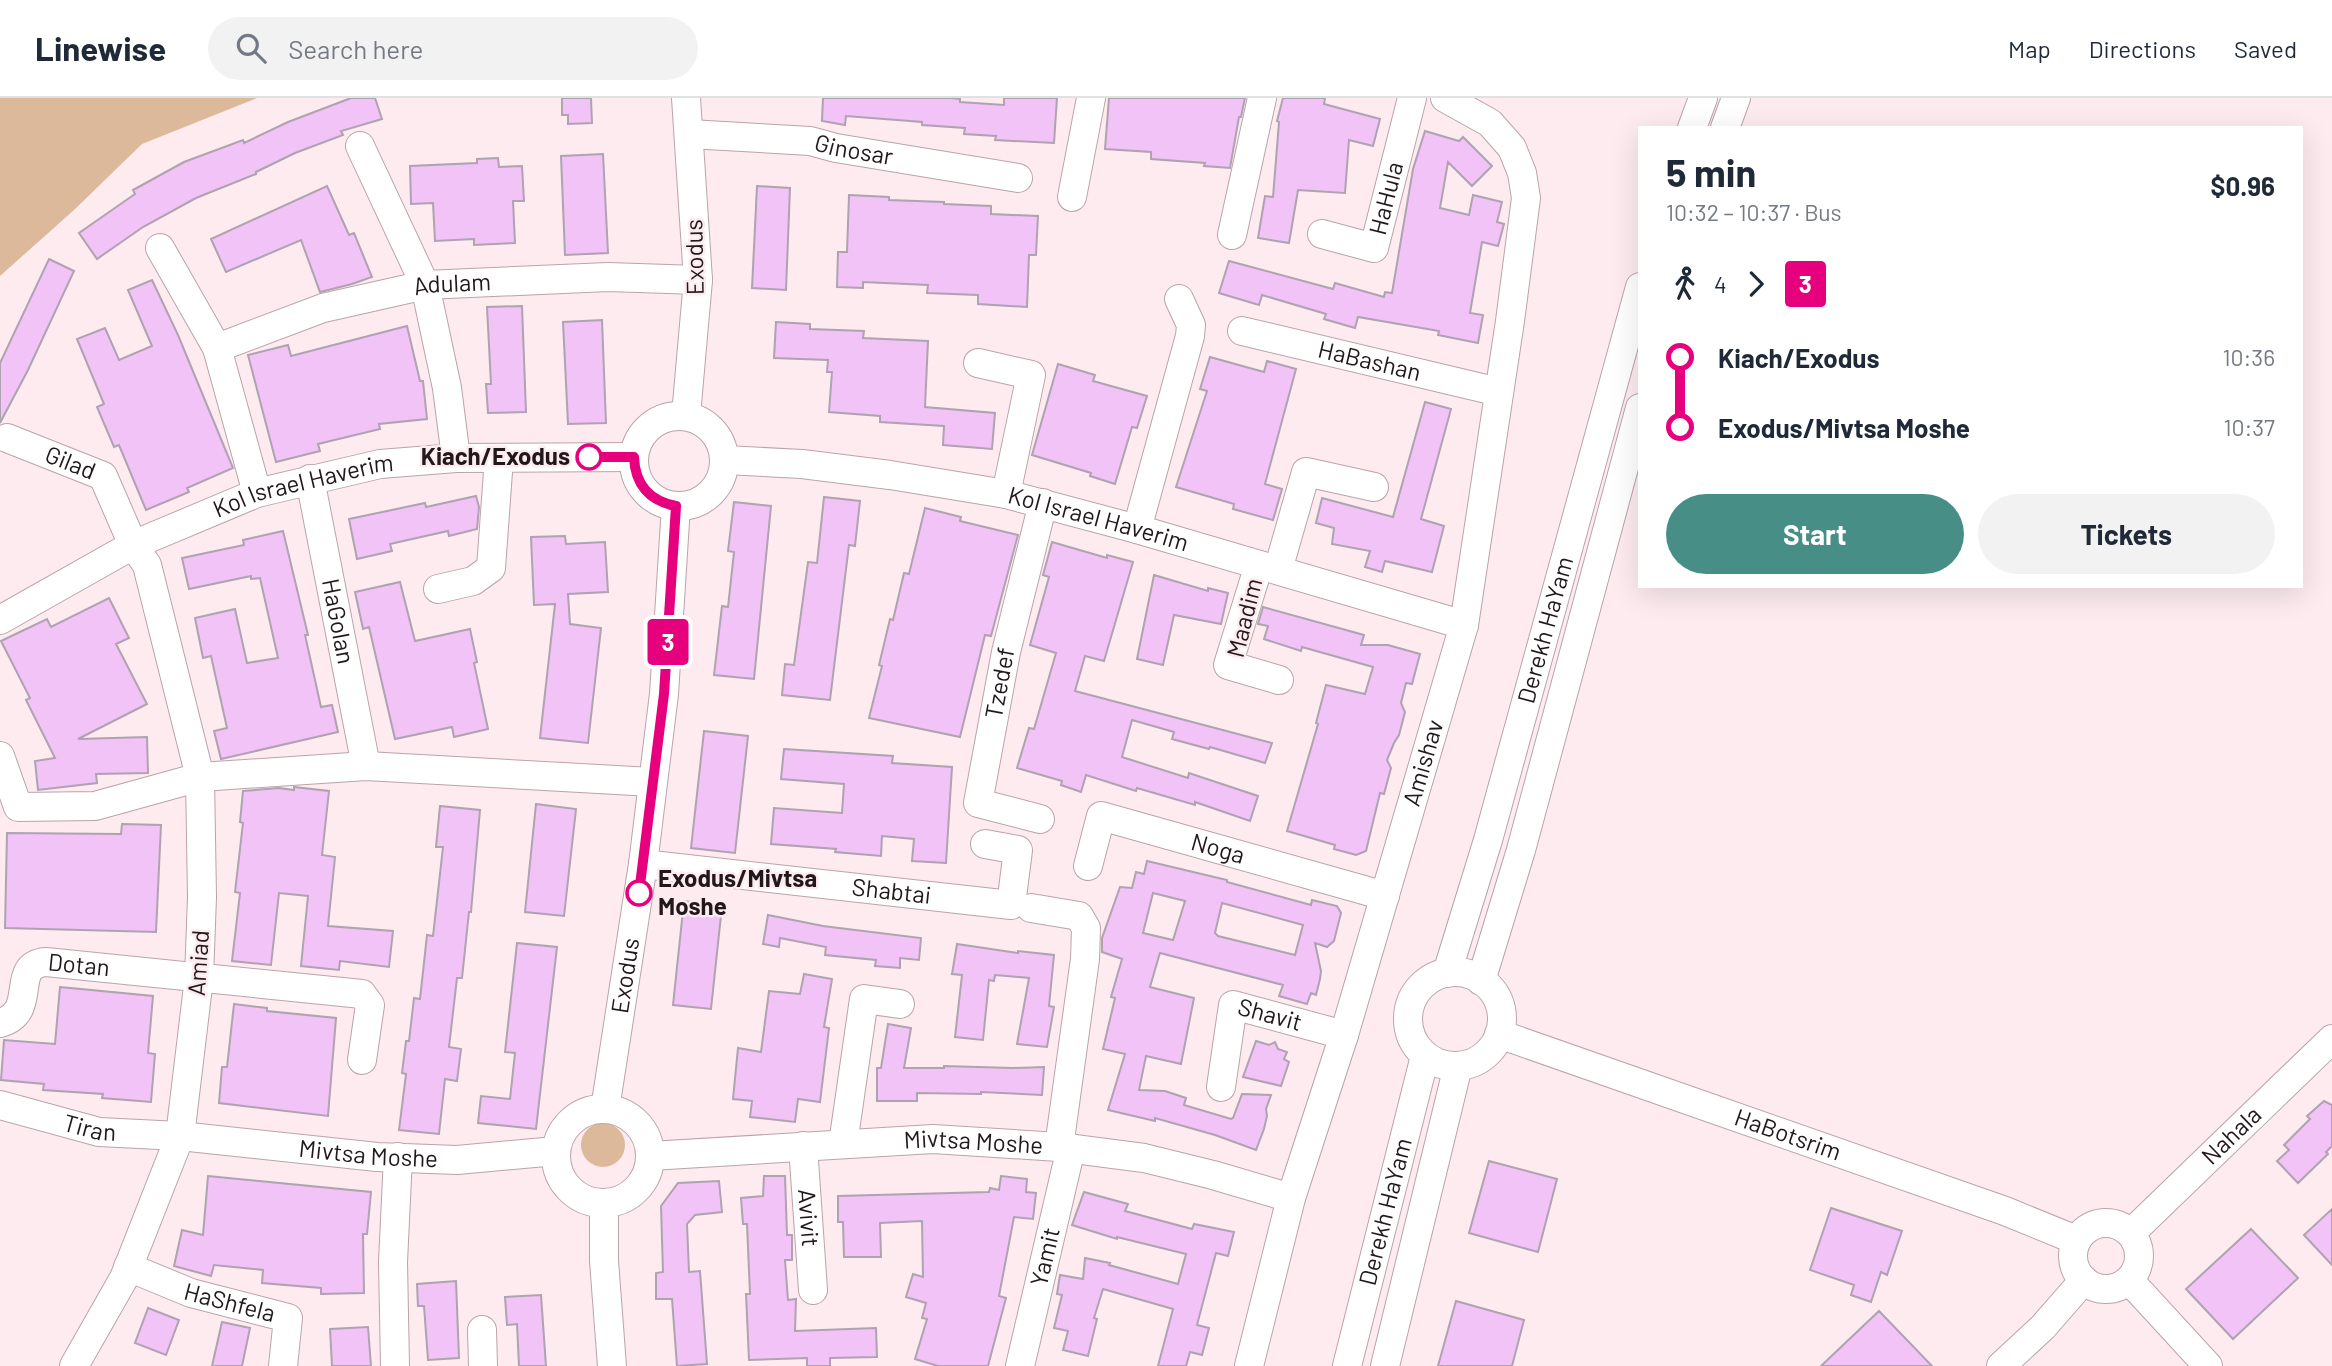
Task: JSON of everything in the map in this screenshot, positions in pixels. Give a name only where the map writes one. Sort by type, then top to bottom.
[{"type":"street","name":"Exodus","points":[[686,415],[698,281],[687,98]]},
{"type":"street","points":[[1072,197],[1091,98]]},
{"type":"street","points":[[1233,235],[1262,98]]},
{"type":"street","name":"HaHula","points":[[1322,234],[1374,248],[1412,98]]},
{"type":"street","name":"Amishav","points":[[1249,1366],[1291,1198],[1344,1035],[1464,625],[1526,198],[1522,173],[1512,148],[1490,123],[1445,98]]},
{"type":"street","points":[[1693,126],[1703,98]]},
{"type":"street","points":[[1726,126],[1737,98]]},
{"type":"street","name":"Ginosar","points":[[689,134],[810,141],[836,148],[1018,178]]},
{"type":"street","points":[[360,146],[425,285],[447,388],[456,458]]},
{"type":"street","points":[[160,248],[217,348],[257,493]]},
{"type":"street","name":"Adulam","points":[[217,348],[323,308],[425,285],[608,276],[698,281]]},
{"type":"street","name":"Derekh HaYam","points":[[1447,973],[1488,840],[1638,294]]},
{"type":"street","points":[[1137,529],[1190,336],[1191,325],[1179,299]]},
{"type":"street","name":"HaBashan","points":[[1242,331],[1499,391]]},
{"type":"street","points":[[978,363],[1031,375],[1006,494]]},
{"type":"street","points":[[686,415],[698,419],[718,435],[726,460],[723,475],[716,488],[705,499],[691,505],[676,506],[653,498],[645,490],[634,469],[634,457],[641,436],[657,421],[686,415]]},
{"type":"street","name":"Derekh HaYam","points":[[1481,981],[1521,850],[1638,415]]},
{"type":"street","name":"Gilad","points":[[7,438],[103,476],[133,545]]},
{"type":"street","name":"Kol Israel Haverim","points":[[0,620],[133,545],[257,493],[310,479],[380,464],[456,458],[634,457]]},
{"type":"street","points":[[438,589],[473,581],[491,568],[499,458]]},
{"type":"street","name":"Kol Israel Haverim","points":[[726,460],[802,464],[1006,494],[1137,529],[1464,625]]},
{"type":"street","points":[[1269,567],[1306,472],[1374,487]]},
{"type":"street","name":"HaGolan","points":[[310,479],[366,766]]},
{"type":"street","name":"Tzedef","points":[[1040,819],[978,803],[1006,652],[1043,503]]},
{"type":"street","name":"Exodus","points":[[605,1109],[643,864],[664,694],[676,506]]},
{"type":"street","name":"Amiad","points":[[74,1366],[124,1278],[180,1136],[199,978],[202,897],[200,777],[146,565],[133,545]]},
{"type":"street","name":"Maadim","points":[[1269,567],[1228,665],[1279,680]]},
{"type":"street","points":[[0,756],[18,807],[95,806],[200,777],[366,766],[652,782]]},
{"type":"street","name":"Noga","points":[[1088,866],[1101,816],[1385,897]]},
{"type":"street","name":"Shabtai","points":[[643,864],[1011,905],[1018,850],[985,844]]},
{"type":"street","points":[[1031,908],[1079,916],[1086,928],[1065,1147]]},
{"type":"street","name":"Dotan","points":[[0,1023],[11,1020],[19,1012],[26,976],[36,963],[199,978]]},
{"type":"street","points":[[1447,973],[1468,974],[1481,981],[1490,988],[1500,1006],[1502,1022],[1497,1041],[1475,1062],[1458,1066],[1439,1063],[1425,1056],[1414,1044],[1409,1028],[1409,1007],[1416,992],[1428,981],[1447,973]]},
{"type":"street","points":[[199,978],[362,994],[370,1005],[362,1060]]},
{"type":"street","points":[[843,1144],[864,999],[900,1004]]},
{"type":"street","name":"Shavit","points":[[1221,1087],[1233,1005],[1344,1035]]},
{"type":"street","name":"HaBotsrim","points":[[1499,1034],[2005,1211],[2077,1240]]},
{"type":"street","name":"Nahala","points":[[2131,1233],[2332,1039]]},
{"type":"street","name":"Derekh HaYam","points":[[1347,1366],[1425,1056]]},
{"type":"street","name":"Derekh HaYam","points":[[1385,1366],[1458,1066]]},
{"type":"street","name":"Tiran","points":[[0,1105],[99,1132],[180,1136]]},
{"type":"street","points":[[605,1109],[619,1112],[641,1129],[648,1142],[650,1156],[649,1168],[637,1188],[627,1196],[604,1203],[579,1196],[568,1188],[556,1164],[556,1151],[567,1125],[578,1116],[605,1109]]},
{"type":"street","name":"Mivtsa Moshe","points":[[180,1136],[398,1157],[457,1160],[556,1151]]},
{"type":"street","name":"Mivtsa Moshe","points":[[650,1156],[933,1139],[1065,1147],[1143,1158],[1291,1198]]},
{"type":"street","name":"Avivit","points":[[803,1146],[813,1290]]},
{"type":"street","name":"Yamit","points":[[1020,1366],[1065,1147]]},
{"type":"street","points":[[396,1366],[393,1262],[398,1157]]},
{"type":"street","points":[[604,1203],[604,1261],[612,1366]]},
{"type":"street","points":[[2102,1223],[2112,1223],[2131,1233],[2139,1252],[2135,1272],[2129,1280],[2111,1288],[2092,1286],[2078,1274],[2073,1257],[2082,1232],[2102,1223]]},
{"type":"street","name":"HaShfela","points":[[128,1267],[191,1293],[288,1318],[283,1366]]},
{"type":"street","points":[[2001,1366],[2043,1327],[2084,1280]]},
{"type":"street","points":[[2129,1280],[2208,1366]]},
{"type":"street","points":[[482,1330],[483,1366]]},
{"type":"shaded area","points":[[0,98],[257,98],[142,144],[0,276]]},
{"type":"shaded area","points":[[603,1123],[618,1130],[625,1145],[618,1160],[603,1167],[588,1160],[581,1145],[588,1130]]},
{"type":"building","points":[[351,98],[375,98],[382,119],[341,131],[343,135],[295,153],[256,174],[196,198],[143,227],[97,259],[79,233],[135,194],[133,190],[184,162],[243,140],[244,143],[288,122]]},
{"type":"building","points":[[562,98],[591,98],[592,123],[568,124],[568,115],[562,115]]},
{"type":"building","points":[[823,98],[952,98],[960,99],[960,102],[1004,105],[1004,98],[1057,98],[1054,143],[995,140],[996,136],[964,134],[965,128],[922,125],[922,122],[846,116],[845,125],[822,121]]},
{"type":"building","points":[[1109,98],[1245,98],[1230,168],[1204,166],[1205,163],[1151,159],[1151,152],[1105,149]]},
{"type":"building","points":[[1283,98],[1325,98],[1324,104],[1380,119],[1373,146],[1349,140],[1345,193],[1298,190],[1289,243],[1258,238],[1265,196],[1273,197],[1277,121]]},
{"type":"building","points":[[1425,131],[1459,141],[1463,137],[1492,166],[1472,186],[1448,162],[1440,208],[1469,215],[1473,195],[1502,202],[1497,222],[1504,224],[1498,246],[1482,242],[1470,313],[1483,315],[1478,343],[1438,335],[1439,331],[1358,317],[1355,328],[1324,319],[1326,314],[1262,295],[1259,305],[1219,293],[1229,261],[1333,289],[1335,283],[1384,297],[1385,292],[1392,293],[1413,169]]},
{"type":"building","points":[[603,154],[608,253],[565,255],[561,156]]},
{"type":"building","points":[[498,158],[499,167],[522,166],[524,201],[513,201],[515,243],[474,245],[474,239],[435,241],[433,203],[411,204],[410,166],[477,163],[477,159]]},
{"type":"building","points":[[327,186],[349,235],[354,233],[372,277],[320,292],[301,240],[226,272],[211,239]]},
{"type":"building","points":[[757,186],[790,188],[786,290],[752,288]]},
{"type":"building","points":[[849,195],[991,206],[991,214],[1038,216],[1036,255],[1029,255],[1027,307],[978,304],[978,295],[927,293],[928,285],[863,282],[863,288],[837,287],[838,252],[847,252]]},
{"type":"building","points":[[49,259],[74,271],[0,423],[0,363]]},
{"type":"building","points":[[152,280],[178,335],[233,468],[187,488],[189,492],[146,510],[119,445],[114,447],[97,407],[104,404],[77,339],[105,328],[119,360],[152,346],[128,290]]},
{"type":"building","points":[[522,306],[526,412],[488,413],[486,384],[491,384],[487,307]]},
{"type":"building","points":[[602,320],[606,423],[568,424],[563,322]]},
{"type":"building","points":[[776,322],[810,324],[810,329],[864,331],[863,338],[928,341],[925,407],[995,413],[992,449],[943,445],[944,426],[880,422],[880,416],[829,412],[832,372],[827,372],[828,360],[774,358]]},
{"type":"building","points":[[407,326],[420,381],[423,381],[427,419],[379,424],[380,429],[318,444],[320,451],[276,462],[248,355],[288,345],[291,356]]},
{"type":"building","points":[[1210,357],[1264,372],[1267,361],[1296,369],[1265,484],[1282,489],[1273,520],[1233,509],[1234,504],[1176,487],[1207,391],[1200,389]]},
{"type":"building","points":[[1058,364],[1095,375],[1093,381],[1147,396],[1137,428],[1132,427],[1115,484],[1090,476],[1091,473],[1032,455]]},
{"type":"building","points":[[1425,402],[1451,409],[1421,519],[1444,526],[1432,572],[1385,561],[1382,572],[1365,567],[1370,551],[1332,544],[1334,528],[1316,523],[1322,498],[1393,517]]},
{"type":"building","points":[[476,496],[479,507],[477,529],[449,536],[448,531],[390,544],[392,551],[357,559],[349,519],[425,503],[426,507]]},
{"type":"building","points":[[824,497],[860,501],[855,546],[849,545],[830,700],[782,695],[785,664],[794,665],[808,562],[817,563]]},
{"type":"building","points":[[734,502],[771,506],[754,679],[714,675],[722,606],[728,607],[734,552],[728,551]]},
{"type":"building","points":[[925,508],[961,517],[960,521],[1018,535],[991,636],[985,635],[960,737],[869,718],[890,619],[893,620],[904,573],[909,574]]},
{"type":"building","points":[[283,531],[308,635],[305,635],[321,707],[332,705],[338,732],[221,759],[214,731],[227,728],[211,656],[203,658],[195,618],[235,609],[247,663],[278,658],[260,578],[251,579],[251,576],[189,589],[182,558],[244,545],[243,540]]},
{"type":"building","points":[[565,536],[566,544],[605,542],[608,592],[568,594],[570,624],[601,628],[588,743],[540,738],[555,604],[534,605],[531,537]]},
{"type":"building","points":[[1052,542],[1107,558],[1107,555],[1133,562],[1104,661],[1085,656],[1075,691],[1272,743],[1265,763],[1172,739],[1174,732],[1132,720],[1122,757],[1188,778],[1189,773],[1258,796],[1250,821],[1195,802],[1195,805],[1137,788],[1136,791],[1086,775],[1081,792],[1061,785],[1062,781],[1017,768],[1029,728],[1034,729],[1056,653],[1030,645],[1049,577],[1043,575]]},
{"type":"building","points":[[1154,575],[1208,591],[1208,588],[1228,593],[1221,624],[1174,615],[1163,665],[1137,659]]},
{"type":"building","points":[[400,582],[415,641],[470,629],[488,729],[454,737],[452,727],[395,739],[369,627],[363,629],[355,592]]},
{"type":"building","points":[[109,598],[129,638],[116,644],[147,704],[78,739],[147,737],[148,773],[96,774],[97,783],[38,790],[35,761],[55,758],[26,700],[30,698],[1,641],[47,619],[51,627]]},
{"type":"building","points":[[1263,607],[1364,635],[1361,645],[1388,645],[1420,654],[1412,684],[1406,683],[1401,703],[1405,712],[1399,735],[1387,760],[1391,768],[1384,794],[1380,793],[1366,851],[1356,855],[1334,849],[1335,845],[1287,831],[1318,724],[1316,723],[1326,685],[1365,694],[1373,667],[1302,647],[1301,651],[1264,639],[1268,626],[1258,624]]},
{"type":"building","points":[[704,731],[748,736],[735,853],[691,848]]},
{"type":"building","points":[[784,749],[893,756],[892,763],[952,767],[946,863],[912,861],[914,839],[882,836],[881,856],[771,844],[774,808],[842,813],[844,784],[781,779]]},
{"type":"building","points":[[294,787],[329,791],[322,855],[335,857],[328,926],[393,931],[389,967],[340,961],[339,970],[301,966],[308,896],[279,893],[271,965],[232,961],[240,893],[235,892],[243,823],[240,822],[243,791],[279,788],[294,790]]},
{"type":"building","points":[[536,804],[576,809],[564,916],[525,912]]},
{"type":"building","points":[[440,806],[480,810],[471,912],[462,978],[457,978],[449,1047],[461,1049],[457,1081],[445,1079],[439,1134],[399,1130],[406,1074],[402,1073],[406,1041],[409,1041],[414,998],[420,999],[427,935],[433,936],[443,847],[436,847]]},
{"type":"building","points":[[122,824],[161,825],[156,932],[5,928],[7,833],[121,834]]},
{"type":"building","points":[[1147,861],[1227,880],[1311,905],[1312,900],[1337,906],[1341,913],[1334,941],[1327,947],[1315,943],[1320,979],[1316,995],[1311,993],[1307,1004],[1279,996],[1283,985],[1160,953],[1150,987],[1194,998],[1181,1064],[1146,1056],[1139,1090],[1165,1091],[1186,1098],[1184,1105],[1231,1119],[1242,1094],[1271,1095],[1264,1129],[1256,1150],[1155,1118],[1155,1121],[1108,1110],[1125,1054],[1103,1049],[1115,998],[1111,997],[1122,959],[1102,952],[1102,938],[1120,887],[1132,888],[1136,872],[1144,874]],"holes":[[[1153,893],[1185,901],[1173,940],[1143,933]],[[1222,903],[1303,925],[1295,955],[1218,936],[1215,933]]]},
{"type":"building","points":[[684,901],[722,906],[711,1009],[673,1005]]},
{"type":"building","points":[[768,915],[823,926],[921,938],[919,960],[900,958],[900,968],[875,966],[876,960],[825,955],[826,947],[780,938],[779,947],[763,944]]},
{"type":"building","points":[[517,943],[557,947],[536,1129],[478,1123],[481,1096],[510,1099],[515,1053],[505,1052]]},
{"type":"building","points":[[957,944],[1054,955],[1049,1006],[1054,1007],[1047,1047],[1017,1044],[1029,978],[995,975],[994,981],[989,980],[983,1040],[955,1037],[962,975],[952,974]]},
{"type":"building","points":[[804,974],[832,979],[824,1027],[829,1028],[820,1102],[798,1099],[795,1122],[750,1117],[752,1101],[733,1099],[738,1048],[761,1052],[769,991],[800,994]]},
{"type":"building","points":[[60,987],[153,996],[148,1053],[155,1054],[151,1102],[102,1098],[103,1094],[43,1090],[44,1084],[1,1080],[4,1040],[55,1044]]},
{"type":"building","points":[[234,1004],[267,1008],[267,1011],[336,1018],[328,1116],[219,1103],[222,1067],[227,1067]]},
{"type":"building","points":[[888,1024],[911,1028],[904,1068],[1044,1067],[1042,1095],[917,1093],[917,1101],[877,1101],[877,1068],[881,1068]]},
{"type":"building","points":[[1256,1041],[1269,1045],[1275,1042],[1278,1049],[1287,1052],[1284,1059],[1289,1062],[1281,1086],[1243,1077]]},
{"type":"building","points":[[2324,1101],[2332,1105],[2332,1146],[2326,1152],[2328,1154],[2298,1183],[2277,1161],[2289,1150],[2284,1145],[2310,1119],[2307,1116]]},
{"type":"building","points":[[1489,1161],[1557,1179],[1538,1252],[1469,1233]]},
{"type":"building","points":[[208,1176],[371,1192],[367,1234],[363,1234],[364,1293],[321,1294],[321,1288],[262,1283],[263,1270],[214,1265],[211,1276],[174,1266],[182,1230],[203,1235]]},
{"type":"building","points":[[764,1176],[785,1176],[787,1235],[792,1235],[792,1260],[785,1260],[788,1300],[796,1299],[795,1331],[876,1328],[877,1357],[830,1358],[830,1366],[807,1366],[807,1358],[749,1360],[747,1224],[743,1224],[741,1198],[763,1196]]},
{"type":"building","points":[[1001,1176],[1027,1179],[1026,1192],[1036,1193],[1033,1219],[1014,1217],[999,1296],[1006,1298],[988,1366],[938,1366],[915,1359],[927,1319],[922,1318],[926,1303],[906,1297],[913,1274],[923,1277],[922,1221],[880,1223],[881,1257],[844,1257],[843,1222],[838,1222],[838,1196],[989,1192],[990,1188],[999,1190]]},
{"type":"building","points":[[719,1181],[722,1212],[695,1215],[687,1224],[689,1272],[700,1271],[707,1364],[677,1366],[672,1299],[656,1299],[656,1273],[663,1272],[661,1206],[678,1183]]},
{"type":"building","points":[[1084,1192],[1128,1204],[1125,1211],[1192,1229],[1194,1224],[1234,1232],[1228,1256],[1216,1253],[1197,1325],[1209,1328],[1202,1355],[1190,1352],[1186,1366],[1158,1366],[1173,1309],[1103,1289],[1094,1318],[1097,1319],[1088,1356],[1063,1350],[1068,1331],[1054,1328],[1062,1295],[1057,1294],[1060,1275],[1083,1279],[1085,1258],[1178,1284],[1186,1254],[1117,1239],[1072,1225]]},
{"type":"building","points":[[1831,1208],[1902,1231],[1887,1275],[1881,1272],[1871,1302],[1851,1295],[1854,1285],[1810,1270]]},
{"type":"building","points":[[2332,1209],[2332,1265],[2304,1235]]},
{"type":"building","points":[[2251,1229],[2298,1278],[2233,1339],[2186,1289]]},
{"type":"building","points":[[456,1281],[459,1358],[428,1360],[424,1306],[418,1306],[417,1284]]},
{"type":"building","points":[[541,1295],[546,1366],[519,1366],[517,1324],[507,1325],[505,1297]]},
{"type":"building","points":[[1456,1301],[1524,1320],[1512,1366],[1438,1366]]},
{"type":"building","points":[[148,1308],[179,1320],[166,1355],[135,1343]]},
{"type":"building","points":[[1879,1311],[1932,1366],[1821,1366]]},
{"type":"building","points":[[222,1322],[250,1328],[242,1366],[212,1366]]},
{"type":"building","points":[[368,1327],[371,1366],[332,1366],[330,1329]]},
{"type":"bus line","name":"3","points":[[589,457],[634,457],[634,469],[645,490],[664,504],[676,506],[664,694],[639,893]]},
{"type":"place","name":"Kiach/Exodus","points":[[589,457]]},
{"type":"place","name":"Exodus/Mivtsa Moshe","points":[[639,893]]}]
